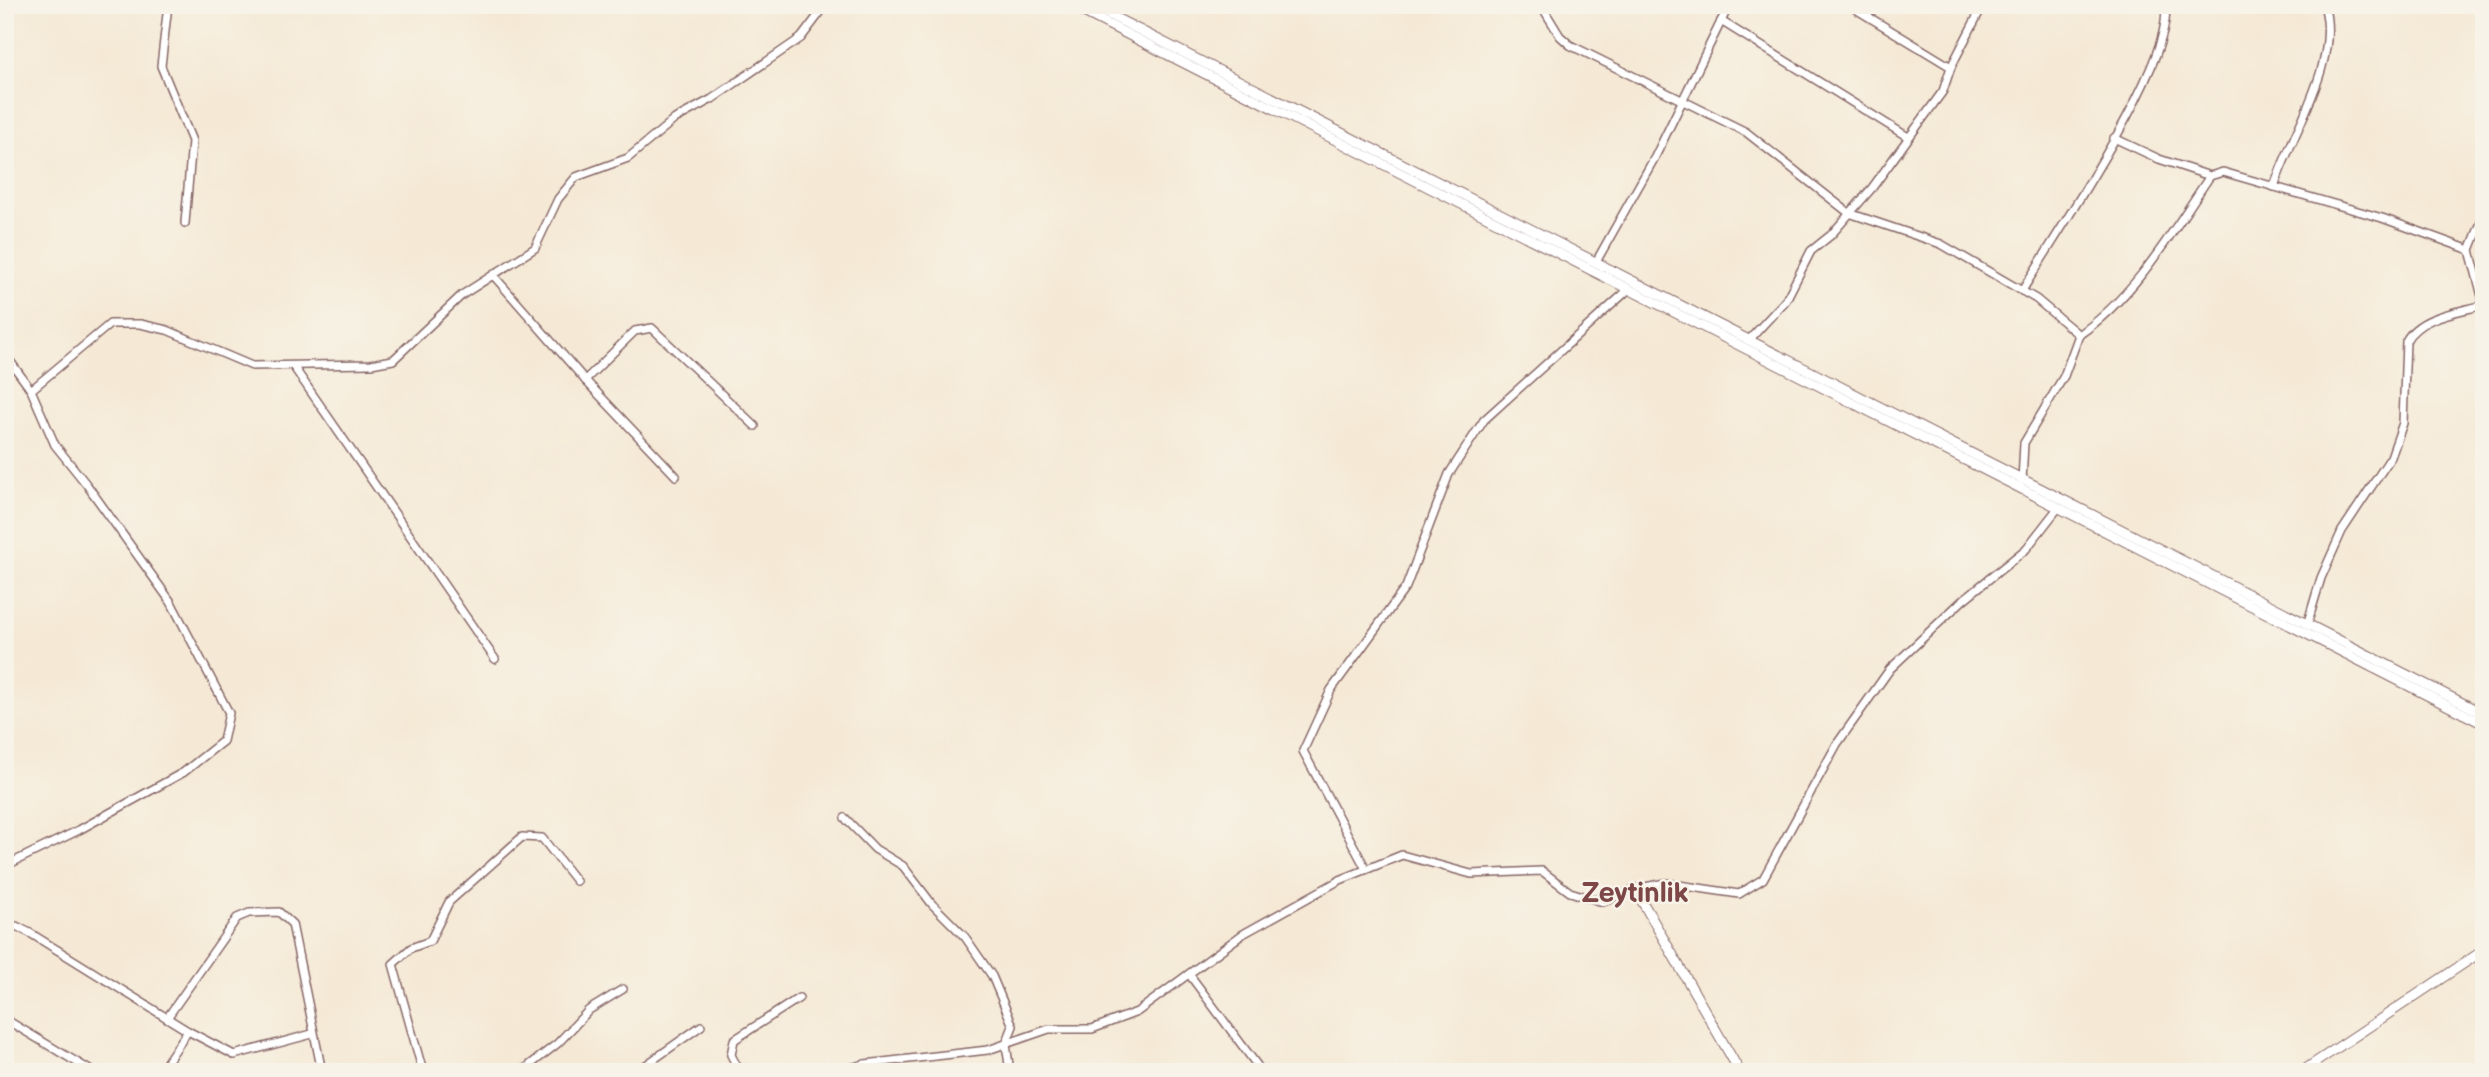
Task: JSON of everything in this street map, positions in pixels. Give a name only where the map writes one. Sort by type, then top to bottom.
[{"type":"street","points":[[168,5],[161,66],[192,141],[184,223]]},
{"type":"street","points":[[31,390],[110,324],[140,324],[167,330],[252,366],[371,364],[393,360],[462,295],[535,248],[558,199],[576,177],[628,158],[675,119],[712,99],[801,38],[826,5]]},
{"type":"street","points":[[1070,5],[1628,290],[2484,715]]},
{"type":"street","points":[[1090,5],[1749,340],[2022,484],[2058,508],[2484,724]]},
{"type":"street","points":[[1541,5],[1560,36],[1570,45],[1746,132],[1849,212],[1941,244],[2022,291],[2079,335]]},
{"type":"street","points":[[1591,271],[1655,157],[1729,5]]},
{"type":"street","points":[[1849,5],[1951,67]]},
{"type":"street","points":[[1749,340],[1786,300],[1811,251],[1831,235],[1943,90],[1951,67],[1983,5]]},
{"type":"street","points":[[2022,291],[2146,86],[2164,32],[2165,5]]},
{"type":"street","points":[[2274,187],[2285,153],[2322,74],[2330,30],[2324,5]]},
{"type":"street","points":[[1721,21],[1909,137]]},
{"type":"street","points":[[2114,138],[2159,159],[2210,176],[2223,172],[2382,218],[2470,250]]},
{"type":"street","points":[[2022,484],[2024,443],[2064,376],[2079,335],[2108,315],[2168,238],[2210,176]]},
{"type":"street","points":[[2307,625],[2321,578],[2342,531],[2391,457],[2403,423],[2406,341],[2412,329],[2428,321],[2484,304],[2470,250],[2484,215]]},
{"type":"street","points":[[493,275],[585,380],[676,476]]},
{"type":"street","points":[[1366,869],[1303,751],[1331,690],[1406,587],[1448,474],[1484,419],[1628,290]]},
{"type":"street","points":[[585,380],[635,331],[652,328],[755,426]]},
{"type":"street","points":[[5,354],[31,390],[55,445],[171,601],[229,713],[223,741],[184,772],[79,830],[5,866]]},
{"type":"street","points":[[293,366],[495,659]]},
{"type":"street","points":[[835,1072],[865,1064],[988,1050],[1049,1028],[1092,1029],[1137,1013],[1243,934],[1340,880],[1402,855],[1471,874],[1542,871],[1570,892],[1602,902],[1635,889],[1665,883],[1739,894],[1763,879],[1837,744],[1890,669],[1963,600],[2026,549],[2058,508]]},
{"type":"street","points":[[845,818],[874,849],[903,866],[932,904],[965,937],[992,976],[1013,1026],[1006,1044],[1010,1072]]},
{"type":"street","points":[[423,1072],[393,964],[411,948],[430,941],[449,902],[522,837],[541,838],[576,881]]},
{"type":"street","points":[[1635,889],[1740,1072]]},
{"type":"street","points":[[167,1018],[237,918],[249,913],[278,912],[292,925],[312,1034],[322,1072]]},
{"type":"street","points":[[5,928],[16,926],[30,933],[188,1031],[234,1055],[312,1034]]},
{"type":"street","points":[[2301,1072],[2483,951]]},
{"type":"street","points":[[1189,974],[1262,1072]]},
{"type":"street","points":[[521,1072],[558,1043],[589,1010],[623,989]]},
{"type":"street","points":[[740,1072],[731,1055],[734,1040],[799,998]]},
{"type":"street","points":[[5,1019],[93,1072]]},
{"type":"street","points":[[636,1072],[701,1026]]},
{"type":"street","points":[[160,1072],[188,1031]]},
{"type":"district","name":"Zeytinlik","points":[[1635,892]]}]
